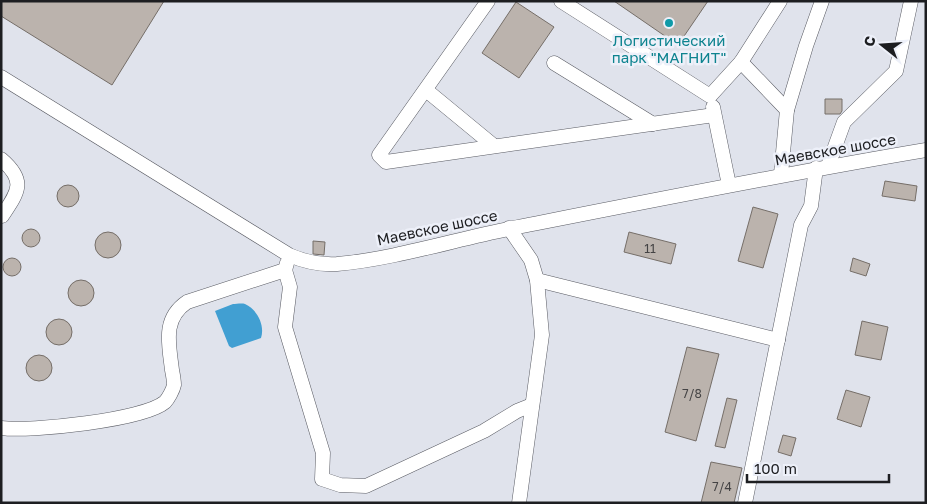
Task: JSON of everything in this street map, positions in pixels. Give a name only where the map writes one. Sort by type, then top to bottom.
[{"type":"street","points":[[488,1],[379,155],[386,162],[714,115]]},
{"type":"street","points":[[561,1],[710,96],[729,185]]},
{"type":"street","points":[[710,96],[741,62],[780,1]]},
{"type":"street","points":[[781,174],[787,110],[822,1]]},
{"type":"street","points":[[745,503],[801,225],[811,206],[822,167],[844,122],[896,71],[911,1]]},
{"type":"street","points":[[741,62],[787,110]]},
{"type":"street","points":[[554,63],[653,124]]},
{"type":"street","name":"Маевское шоссе","points":[[1,77],[289,255],[316,264],[336,264],[366,259],[509,228],[781,174],[926,150]]},
{"type":"street","points":[[426,90],[494,146]]},
{"type":"street","points":[[1,159],[14,171],[18,185],[18,192],[2,216]]},
{"type":"street","points":[[509,228],[531,260],[537,280],[542,335],[518,503]]},
{"type":"street","points":[[289,255],[285,270],[290,287],[285,327],[322,452],[322,479],[340,485],[366,486],[484,431],[517,411],[532,405]]},
{"type":"street","points":[[1,428],[38,429],[118,418],[147,410],[166,402],[174,385],[168,329],[172,316],[179,307],[188,302],[285,270]]},
{"type":"street","points":[[537,280],[778,340]]},
{"type":"water","points":[[233,304],[245,304],[254,310],[262,328],[261,338],[232,348],[229,346],[215,311]]},
{"type":"building","points":[[1,1],[164,1],[112,85],[1,16]]},
{"type":"building","name":"Логистический парк \"МАГНИТ\"","points":[[614,1],[708,1],[678,45]]},
{"type":"building","points":[[516,2],[554,27],[519,78],[482,53]]},
{"type":"building","points":[[825,99],[842,99],[842,111],[840,114],[825,114]]},
{"type":"building","points":[[885,181],[917,186],[915,201],[882,196]]},
{"type":"building","points":[[68,185],[76,188],[79,196],[76,204],[68,207],[60,204],[57,196],[60,188]]},
{"type":"building","points":[[753,207],[778,214],[763,268],[738,261]]},
{"type":"building","points":[[31,229],[37,232],[40,238],[37,244],[31,247],[25,244],[22,238],[25,232]]},
{"type":"building","points":[[108,232],[117,236],[121,245],[117,254],[108,258],[99,254],[95,245],[99,236]]},
{"type":"building","points":[[629,232],[676,244],[671,264],[624,252]]},
{"type":"building","points":[[313,241],[325,242],[324,255],[313,254]]},
{"type":"building","points":[[12,258],[18,261],[21,267],[18,273],[12,276],[6,273],[3,267],[6,261]]},
{"type":"building","points":[[853,258],[870,264],[866,276],[850,271]]},
{"type":"building","points":[[81,280],[90,284],[94,293],[90,302],[81,306],[72,302],[68,293],[72,284]]},
{"type":"building","points":[[59,319],[68,323],[72,332],[68,341],[59,345],[50,341],[46,332],[50,323]]},
{"type":"building","points":[[862,321],[888,327],[881,360],[855,355]]},
{"type":"building","points":[[687,347],[719,354],[696,441],[665,432]]},
{"type":"building","points":[[39,355],[48,359],[52,368],[48,377],[39,381],[30,377],[26,368],[30,359]]},
{"type":"building","points":[[846,390],[870,397],[861,427],[837,419]]},
{"type":"building","points":[[727,398],[737,400],[725,448],[715,446]]},
{"type":"building","points":[[783,435],[796,438],[791,456],[778,452]]},
{"type":"building","points":[[711,462],[742,468],[734,503],[701,503]]},
{"type":"place","name":"Логистический парк \"МАГНИТ\"","points":[[669,23]]}]
